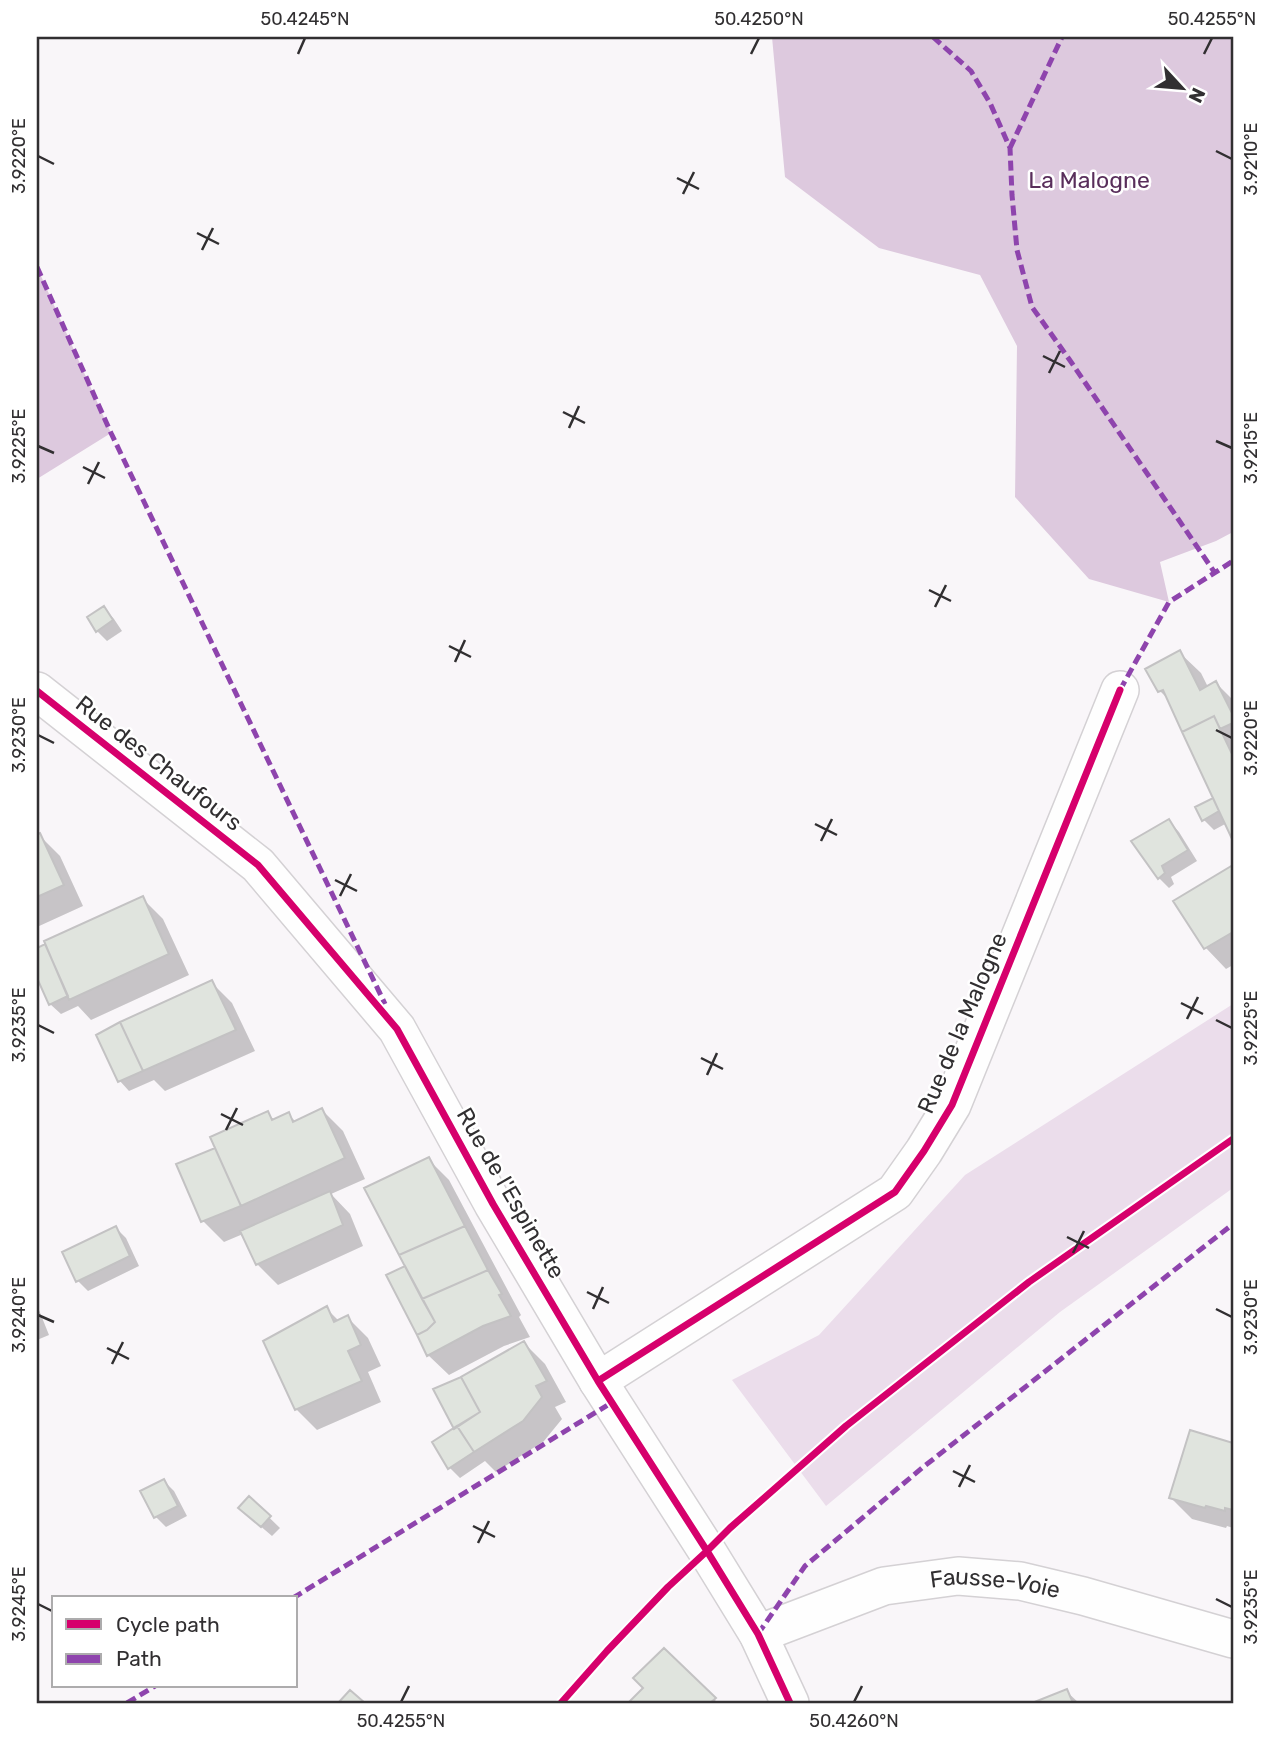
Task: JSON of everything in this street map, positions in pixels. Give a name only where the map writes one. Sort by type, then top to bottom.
[{"type":"street","name":"Rue de la Malogne","points":[[598,1381],[895,1192],[924,1151],[951,1105],[1120,690]]},
{"type":"street","name":"Rue des Chaufours","points":[[37,691],[258,865]]},
{"type":"street","name":"Rue de l'Espinette","points":[[258,865],[397,1030],[492,1203],[598,1381],[708,1551],[758,1634],[790,1703]]},
{"type":"street","name":"Fausse-Voie","points":[[758,1634],[884,1586],[958,1576],[1020,1580],[1233,1639]]},
{"type":"shaded area","points":[[1233,1004],[1233,1188],[1060,1312],[826,1506],[732,1380],[819,1335],[965,1175]]},
{"type":"green space","name":"La Malogne","points":[[772,37],[1233,37],[1233,532],[1160,562],[1169,602],[1089,579],[1015,497],[1017,346],[980,275],[879,248],[785,177]]},
{"type":"green space","points":[[37,267],[111,433],[37,479]]},
{"type":"building","points":[[104,606],[113,620],[96,632],[87,617]]},
{"type":"building","points":[[1180,650],[1200,690],[1216,681],[1233,715],[1233,723],[1220,729],[1214,716],[1182,732],[1163,690],[1158,692],[1145,669]]},
{"type":"building","points":[[1214,716],[1233,756],[1233,841],[1182,732]]},
{"type":"building","points":[[1213,798],[1219,811],[1202,821],[1195,807]]},
{"type":"building","points":[[1169,819],[1188,850],[1162,866],[1165,873],[1158,879],[1131,841]]},
{"type":"building","points":[[40,833],[64,885],[37,897],[37,834]]},
{"type":"building","points":[[1233,865],[1233,932],[1204,949],[1173,901]]},
{"type":"building","points":[[143,896],[169,954],[69,1000],[44,941]]},
{"type":"building","points":[[45,944],[68,996],[49,1005],[37,978],[37,948]]},
{"type":"building","points":[[212,980],[236,1030],[143,1071],[120,1022]]},
{"type":"building","points":[[120,1022],[143,1071],[118,1082],[96,1035]]},
{"type":"building","points":[[322,1108],[345,1158],[241,1206],[210,1137],[268,1111],[272,1120],[289,1112],[293,1122]]},
{"type":"building","points":[[215,1148],[241,1206],[201,1222],[176,1164]]},
{"type":"building","points":[[429,1157],[465,1226],[399,1255],[364,1188]]},
{"type":"building","points":[[330,1191],[343,1225],[256,1265],[240,1231]]},
{"type":"building","points":[[116,1226],[130,1256],[76,1282],[62,1252]]},
{"type":"building","points":[[465,1226],[488,1270],[422,1299],[399,1255]]},
{"type":"building","points":[[405,1266],[435,1322],[417,1335],[386,1275]]},
{"type":"building","points":[[488,1270],[511,1316],[483,1326],[427,1356],[417,1335],[435,1322],[422,1299]]},
{"type":"building","points":[[327,1306],[334,1322],[348,1315],[361,1345],[348,1351],[362,1381],[295,1410],[263,1341]]},
{"type":"building","points":[[524,1341],[547,1381],[536,1386],[542,1397],[523,1421],[474,1452],[457,1426],[480,1412],[461,1377]]},
{"type":"building","points":[[461,1377],[480,1412],[454,1429],[433,1389]]},
{"type":"building","points":[[457,1426],[474,1452],[448,1469],[432,1442]]},
{"type":"building","points":[[1190,1430],[1233,1443],[1233,1510],[1205,1508],[1169,1498]]},
{"type":"building","points":[[164,1479],[178,1506],[154,1518],[140,1491]]},
{"type":"building","points":[[249,1496],[271,1516],[261,1527],[238,1508]]},
{"type":"building","points":[[664,1648],[716,1698],[710,1703],[628,1703],[643,1688],[633,1678]]},
{"type":"building","points":[[1067,1689],[1073,1703],[1032,1703]]},
{"type":"building","points":[[350,1690],[365,1703],[338,1703]]},
{"type":"marked path","points":[[933,37],[971,71],[990,103],[1010,148],[1017,250],[1032,307],[1215,573]]},
{"type":"marked path","points":[[1010,148],[1062,37]]},
{"type":"marked path","points":[[37,267],[111,433],[385,1004]]},
{"type":"marked path","points":[[1120,690],[1169,602],[1233,561]]},
{"type":"marked path","points":[[758,1634],[805,1566],[922,1468],[1233,1224]]},
{"type":"marked path","points":[[296,1596],[611,1403]]},
{"type":"marked path","points":[[127,1703],[152,1688]]},
{"type":"cycle path","points":[[598,1381],[895,1192],[952,1105],[1120,690]]},
{"type":"cycle path","points":[[37,691],[258,865],[397,1029],[493,1204],[598,1381],[758,1634],[790,1703]]},
{"type":"cycle path","points":[[561,1703],[668,1587],[730,1528],[846,1426],[1029,1282],[1233,1139]]}]
